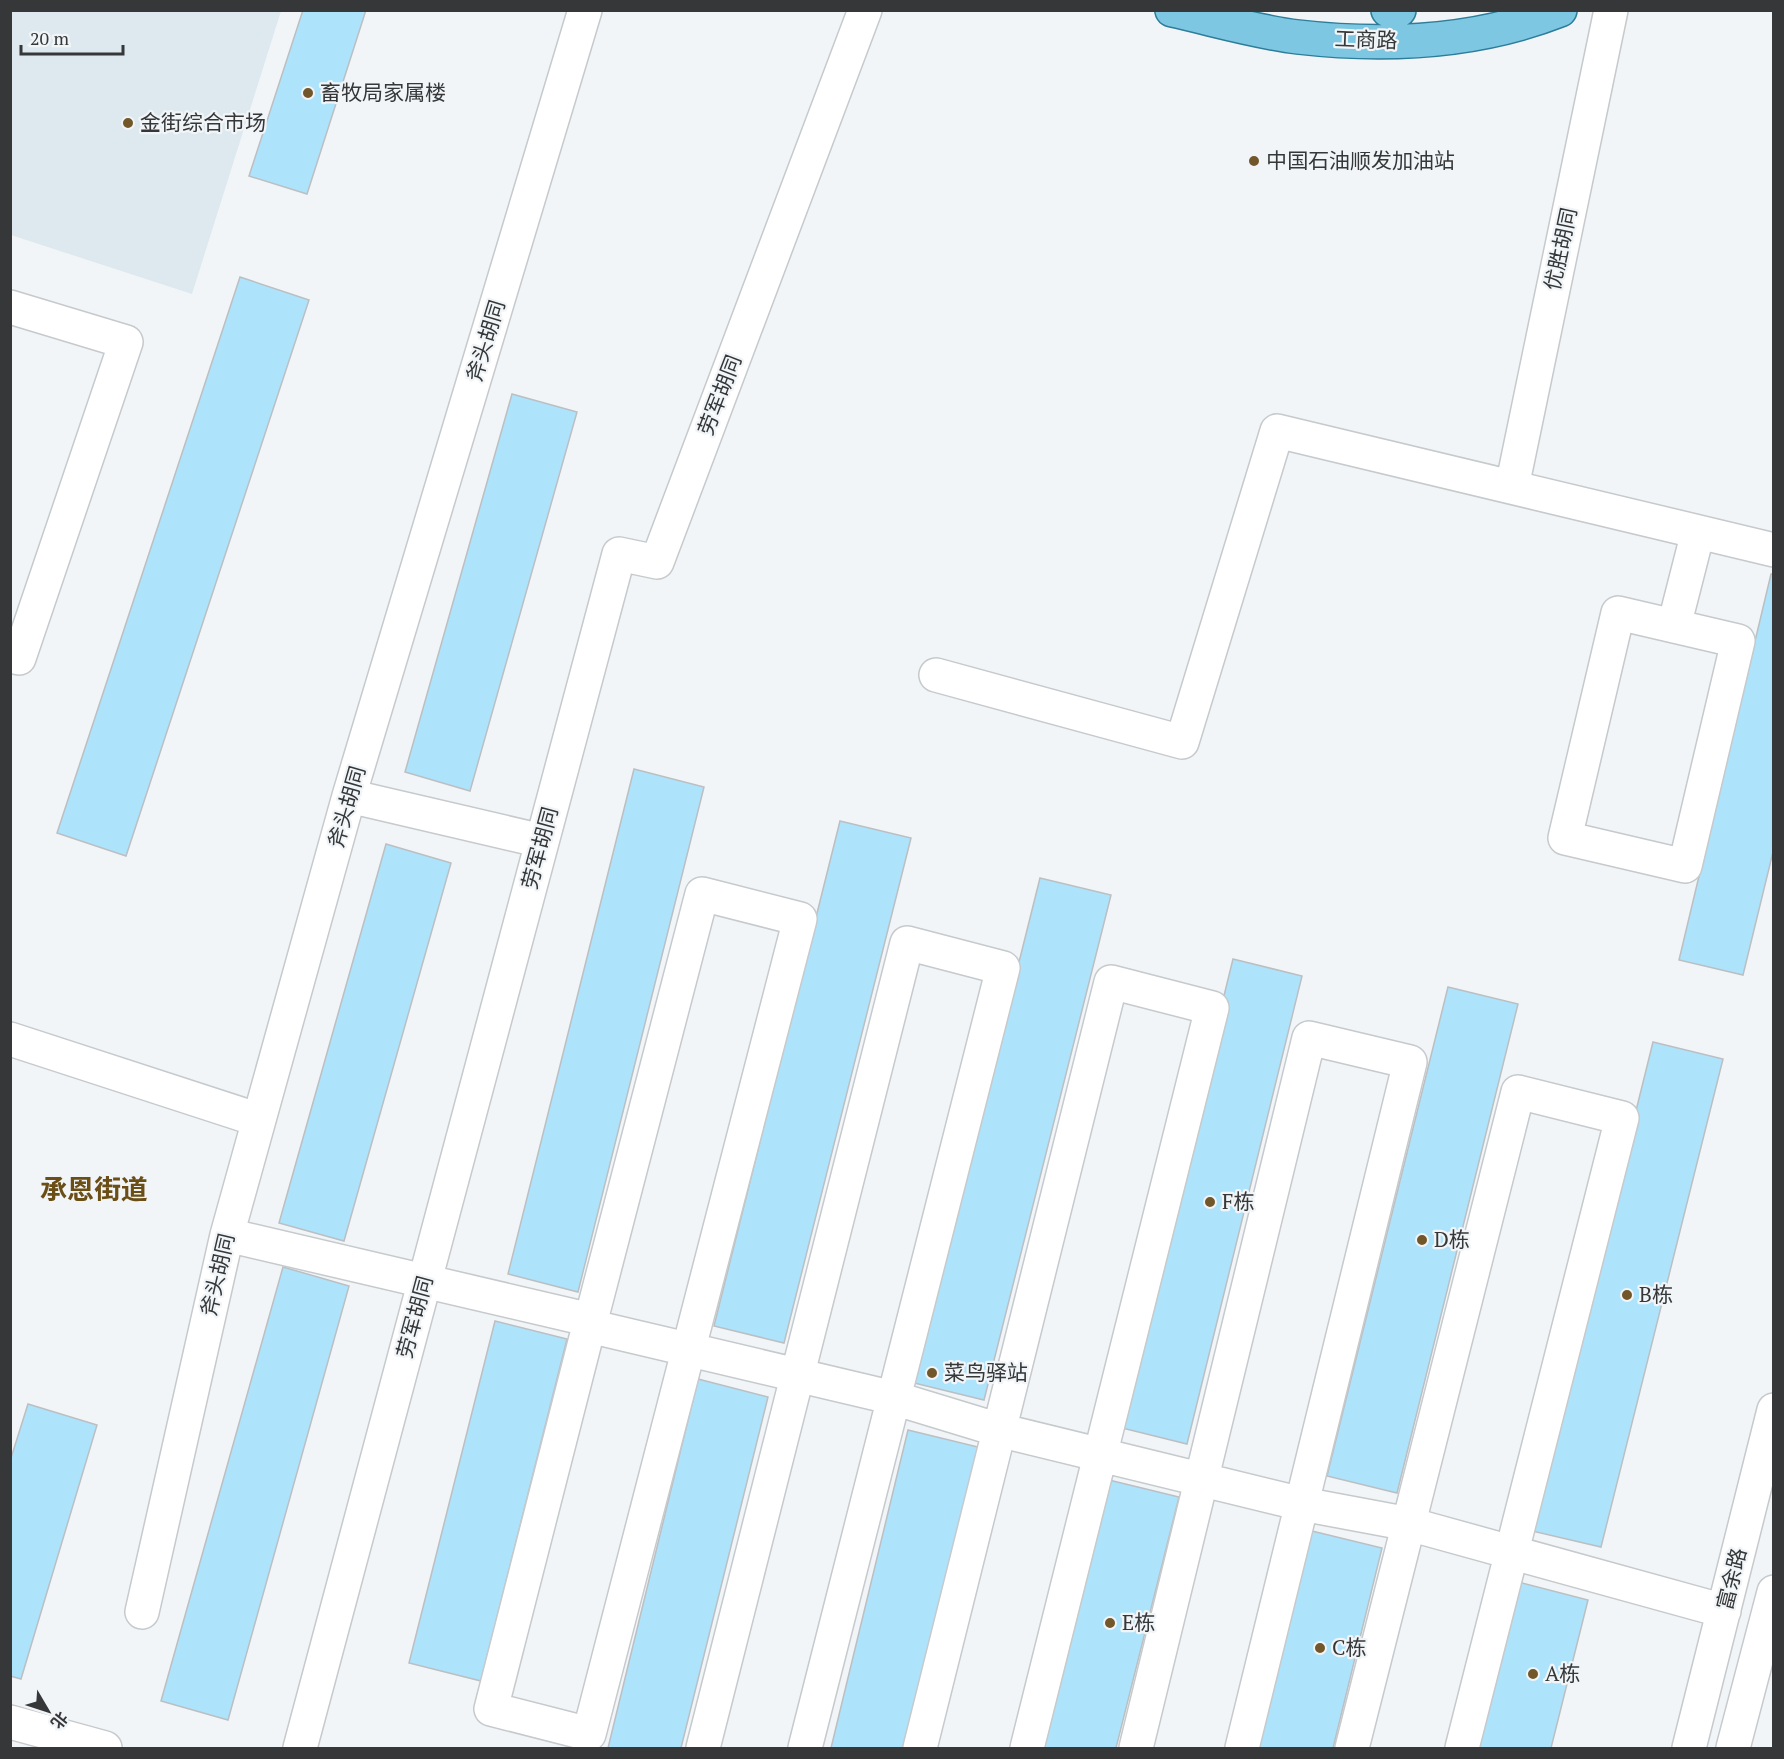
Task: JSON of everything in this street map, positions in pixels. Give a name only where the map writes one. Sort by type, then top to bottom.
[{"type":"main road","name":"工商路","points":[[1172,10],[1296,37],[1385,43],[1483,34],[1529,22],[1560,10]]},
{"type":"main road","name":"工商路","points":[[1388,10],[1399,10]]},
{"type":"street","name":"斧头胡同","points":[[142,1612],[227,1235],[349,796],[585,10]]},
{"type":"street","name":"劳军胡同","points":[[300,1749],[619,554],[657,562],[865,10]]},
{"type":"street","name":"优胜胡同","points":[[1512,487],[1611,10]]},
{"type":"street","points":[[10,307],[126,342],[19,658],[10,656]]},
{"type":"street","points":[[936,675],[1182,742],[1277,431],[1773,550]]},
{"type":"street","points":[[1674,626],[1698,532]]},
{"type":"street","points":[[1618,613],[1674,626],[1738,641],[1685,866],[1564,838],[1618,613]]},
{"type":"street","points":[[349,796],[542,841]]},
{"type":"street","points":[[702,894],[800,919],[689,1350],[589,1734],[491,1709],[702,894]]},
{"type":"street","points":[[703,1749],[907,943],[1003,968],[805,1749]]},
{"type":"street","points":[[920,1749],[1111,982],[1212,1008],[1027,1749]]},
{"type":"street","points":[[1136,1749],[1309,1038],[1410,1062],[1242,1749]]},
{"type":"street","points":[[10,1039],[259,1120]]},
{"type":"street","points":[[1352,1749],[1518,1092],[1622,1118],[1462,1749]]},
{"type":"street","points":[[227,1235],[425,1280],[689,1350],[894,1398],[999,1430],[1302,1504],[1409,1524],[1724,1611]]},
{"type":"street","name":"富余路","points":[[1689,1749],[1773,1410]]},
{"type":"street","name":"富余路","points":[[1732,1749],[1773,1592]]},
{"type":"street","points":[[10,1722],[91,1747]]},
{"type":"shaded area","name":"金街综合市场","points":[[11,10],[281,11],[192,294],[11,235]]},
{"type":"building","name":"畜牧局家属楼","points":[[303,10],[366,10],[307,194],[249,176]]},
{"type":"building","points":[[240,277],[309,300],[126,856],[57,833]]},
{"type":"building","points":[[512,394],[577,412],[470,791],[405,772]]},
{"type":"building","points":[[1771,574],[1774,574],[1774,848],[1743,975],[1679,960]]},
{"type":"building","points":[[634,769],[704,787],[578,1292],[508,1274]]},
{"type":"building","points":[[840,821],[911,838],[784,1343],[714,1326]]},
{"type":"building","points":[[386,844],[451,863],[344,1241],[279,1223]]},
{"type":"building","points":[[1040,878],[1111,895],[984,1400],[914,1383]]},
{"type":"building","name":"F栋","points":[[1233,959],[1302,976],[1187,1444],[1118,1427]]},
{"type":"building","name":"D栋","points":[[1448,987],[1518,1004],[1397,1493],[1327,1476]]},
{"type":"building","name":"B栋","points":[[1653,1042],[1723,1059],[1601,1547],[1532,1531]]},
{"type":"building","points":[[283,1267],[349,1286],[228,1720],[161,1701]]},
{"type":"building","points":[[495,1321],[567,1339],[481,1681],[409,1663]]},
{"type":"building","points":[[698,1379],[768,1397],[681,1748],[608,1748]]},
{"type":"building","points":[[28,1404],[97,1425],[21,1679],[10,1676],[10,1461]]},
{"type":"building","points":[[908,1430],[978,1447],[905,1748],[831,1748]]},
{"type":"building","name":"E栋","points":[[1109,1480],[1179,1497],[1116,1748],[1042,1748]]},
{"type":"building","name":"C栋","points":[[1312,1531],[1382,1548],[1333,1748],[1258,1748]]},
{"type":"building","name":"A栋","points":[[1518,1582],[1588,1600],[1551,1748],[1477,1748]]},
{"type":"place","name":"畜牧局家属楼","points":[[308,93]]},
{"type":"place","name":"金街综合市场","points":[[128,123]]},
{"type":"place","name":"中国石油顺发加油站","points":[[1254,161]]},
{"type":"place","name":"F栋","points":[[1210,1202]]},
{"type":"place","name":"D栋","points":[[1422,1240]]},
{"type":"place","name":"B栋","points":[[1627,1295]]},
{"type":"place","name":"菜鸟驿站","points":[[932,1373]]},
{"type":"place","name":"E栋","points":[[1110,1623]]},
{"type":"place","name":"C栋","points":[[1320,1648]]},
{"type":"place","name":"A栋","points":[[1533,1674]]},
{"type":"district","name":"承恩街道","points":[[94,1190]]}]
